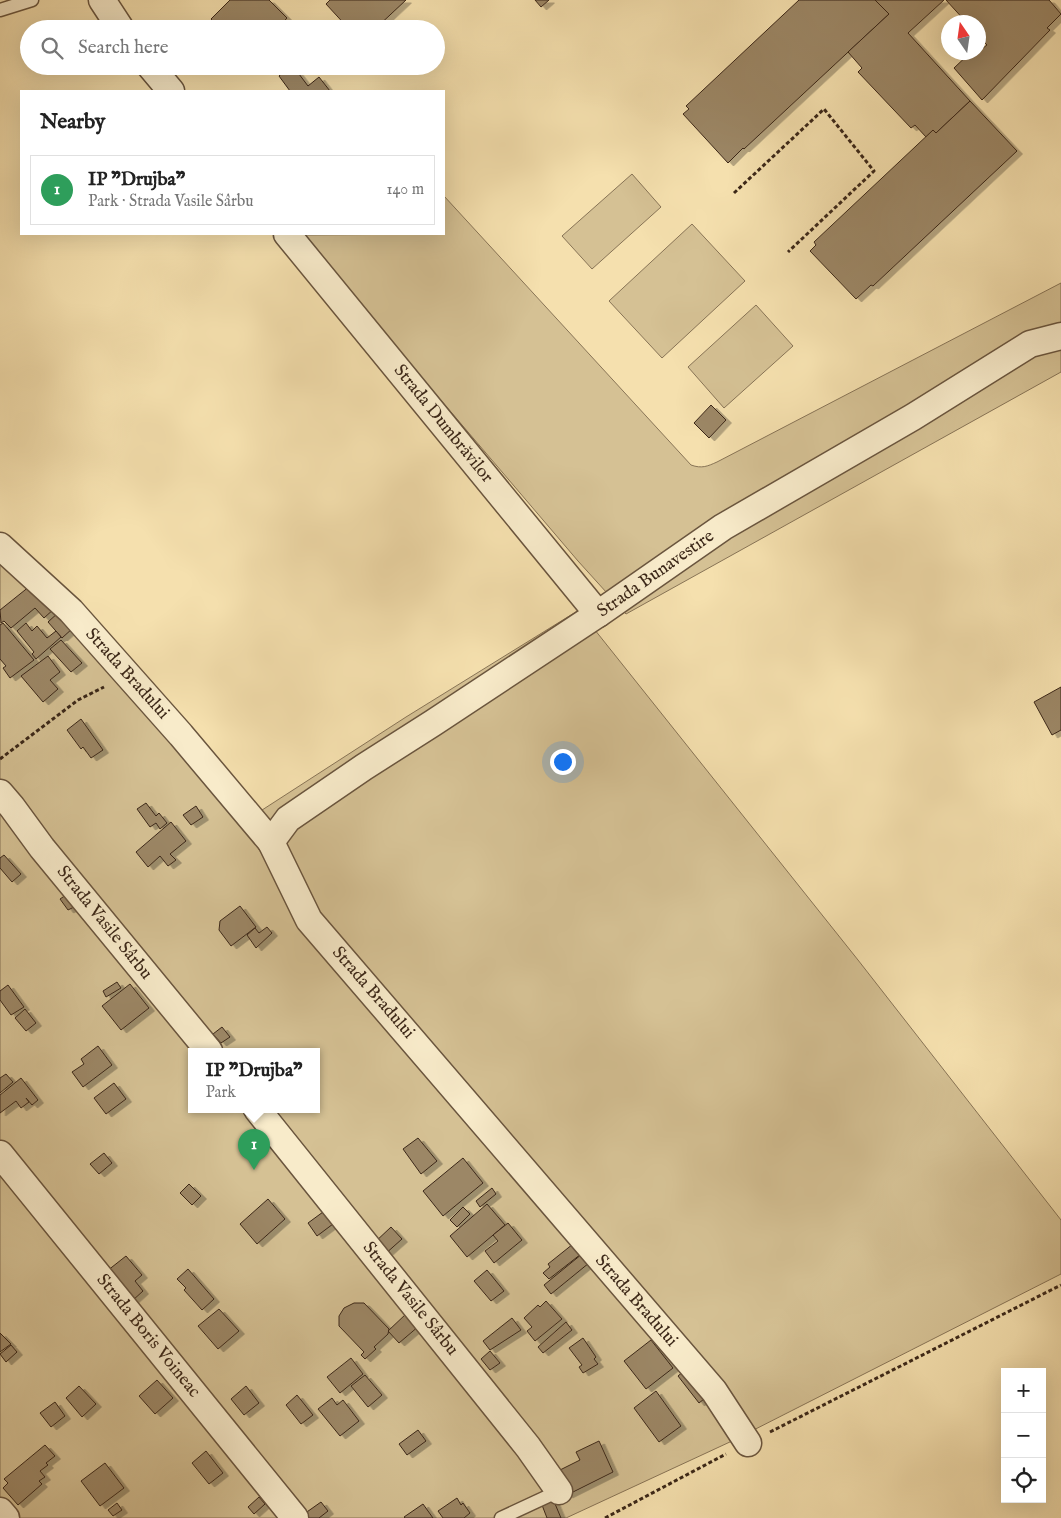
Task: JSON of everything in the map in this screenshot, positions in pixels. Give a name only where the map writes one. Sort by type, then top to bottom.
[{"type":"street","points":[[102,0],[116,20]]},
{"type":"street","points":[[158,75],[170,90]]},
{"type":"street","name":"Strada Dumbrăvilor","points":[[288,235],[598,614]]},
{"type":"street","name":"Strada Bunavestire","points":[[271,842],[288,819],[296,813],[598,614],[723,527],[913,417],[1030,344],[1061,336]]},
{"type":"street","name":"Strada Bradului","points":[[0,546],[72,611],[181,735],[271,842],[309,920],[714,1392],[748,1443]]},
{"type":"street","name":"Strada Vasile Sârbu","points":[[0,793],[42,848],[207,1048]]},
{"type":"street","name":"Strada Vasile Sârbu","points":[[260,1113],[522,1439],[559,1491]]},
{"type":"street","name":"Strada Boris Voineac","points":[[0,1154],[295,1518]]},
{"type":"street","points":[[0,1511],[6,1518]]},
{"type":"lane","points":[[0,10],[32,0]]},
{"type":"lane","points":[[501,1518],[559,1491]]},
{"type":"path","points":[[734,193],[824,109],[874,171],[788,252]]},
{"type":"path","points":[[0,759],[78,700],[128,675]]},
{"type":"path","points":[[605,1518],[748,1443],[1061,1285]]},
{"type":"shaded area","points":[[632,174],[661,207],[592,269],[562,236]]},
{"type":"shaded area","points":[[445,197],[691,465],[698,467],[717,462],[1061,283],[1061,372],[626,614],[578,561],[300,235],[445,235]]},
{"type":"shaded area","points":[[692,224],[745,281],[662,358],[609,301]]},
{"type":"shaded area","points":[[756,305],[793,346],[724,408],[688,367]]},
{"type":"shaded area","points":[[0,560],[259,812],[406,717],[579,610],[858,960],[1061,1220],[1061,1274],[732,1441],[566,1518],[0,1518]]},
{"type":"building","points":[[230,0],[269,0],[287,18],[285,20],[211,19]]},
{"type":"building","points":[[330,0],[406,0],[385,20],[341,20],[326,4]]},
{"type":"building","points":[[535,0],[549,0],[541,7]]},
{"type":"building","points":[[799,0],[875,0],[889,14],[728,163],[683,114],[689,109],[686,106]]},
{"type":"building","points":[[875,0],[944,0],[908,33],[970,101],[936,133],[933,130],[926,137],[915,125],[911,128],[858,72],[862,68],[848,52],[889,14]]},
{"type":"building","points":[[946,0],[1049,0],[1061,14],[1047,28],[1050,30],[982,100],[954,68],[962,60],[986,60],[986,15],[960,15]]},
{"type":"building","points":[[300,75],[308,86],[319,77],[329,90],[289,90],[279,76]]},
{"type":"building","points":[[970,101],[1017,151],[873,286],[871,285],[856,299],[810,251],[816,245],[814,242],[933,130],[936,133]]},
{"type":"building","points":[[711,405],[726,420],[709,438],[694,423]]},
{"type":"building","points":[[30,586],[55,608],[44,618],[35,608],[11,628],[4,621],[1,623],[0,610]]},
{"type":"building","points":[[59,612],[73,628],[62,638],[48,622]]},
{"type":"building","points":[[3,623],[34,660],[10,678],[3,668],[6,666],[0,659],[0,625]]},
{"type":"building","points":[[26,623],[32,631],[37,626],[47,638],[56,631],[61,637],[36,659],[32,654],[34,652],[17,631]]},
{"type":"building","points":[[61,640],[82,663],[71,672],[50,649]]},
{"type":"building","points":[[48,656],[60,672],[50,680],[58,689],[43,702],[21,676]]},
{"type":"building","points":[[1061,687],[1061,730],[1052,735],[1034,702]]},
{"type":"building","points":[[81,719],[103,750],[91,758],[83,747],[81,749],[67,730]]},
{"type":"building","points":[[146,803],[156,816],[159,813],[167,823],[160,829],[156,823],[150,827],[137,809]]},
{"type":"building","points":[[196,806],[203,817],[191,825],[183,815]]},
{"type":"building","points":[[171,822],[186,841],[170,854],[176,860],[168,866],[160,856],[148,867],[136,852]]},
{"type":"building","points":[[4,855],[21,874],[12,882],[0,868],[0,858]]},
{"type":"building","points":[[66,895],[74,907],[68,910],[60,899]]},
{"type":"building","points":[[240,906],[256,927],[231,946],[219,930],[220,921]]},
{"type":"building","points":[[267,927],[272,933],[256,948],[247,935],[255,928],[259,933]]},
{"type":"building","points":[[117,982],[121,988],[106,997],[103,991]]},
{"type":"building","points":[[130,984],[149,1008],[121,1030],[102,1006]]},
{"type":"building","points":[[8,985],[24,1007],[11,1015],[0,1000],[0,991]]},
{"type":"building","points":[[25,1009],[36,1023],[26,1031],[15,1018]]},
{"type":"building","points":[[222,1027],[230,1037],[221,1043],[213,1034]]},
{"type":"building","points":[[98,1046],[112,1065],[83,1087],[72,1072],[84,1064],[81,1059]]},
{"type":"building","points":[[6,1074],[13,1082],[0,1093],[0,1078]]},
{"type":"building","points":[[21,1078],[38,1100],[32,1105],[26,1098],[29,1102],[21,1108],[16,1101],[0,1113],[0,1095]]},
{"type":"building","points":[[114,1083],[126,1099],[106,1114],[94,1098]]},
{"type":"building","points":[[418,1138],[437,1161],[421,1174],[403,1149]]},
{"type":"building","points":[[104,1153],[112,1163],[99,1174],[90,1164]]},
{"type":"building","points":[[463,1158],[483,1183],[443,1216],[423,1191]]},
{"type":"building","points":[[189,1184],[201,1196],[192,1205],[180,1193]]},
{"type":"building","points":[[492,1188],[496,1194],[480,1207],[476,1201]]},
{"type":"building","points":[[268,1199],[285,1219],[257,1244],[240,1224]]},
{"type":"building","points":[[487,1204],[505,1225],[467,1257],[450,1236]]},
{"type":"building","points":[[463,1207],[470,1214],[457,1227],[450,1220]]},
{"type":"building","points":[[323,1212],[333,1224],[317,1236],[308,1223]]},
{"type":"building","points":[[508,1223],[522,1240],[494,1263],[485,1251],[498,1241],[493,1235]]},
{"type":"building","points":[[391,1227],[402,1239],[384,1255],[374,1243]]},
{"type":"building","points":[[573,1244],[581,1254],[549,1279],[543,1273],[550,1267],[548,1264]]},
{"type":"building","points":[[582,1254],[589,1263],[551,1294],[544,1285]]},
{"type":"building","points":[[126,1256],[142,1275],[135,1281],[143,1291],[132,1301],[107,1271]]},
{"type":"building","points":[[188,1269],[214,1299],[202,1310],[177,1279]]},
{"type":"building","points":[[487,1270],[504,1291],[491,1301],[474,1281]]},
{"type":"building","points":[[546,1301],[562,1319],[535,1341],[527,1331],[532,1327],[524,1318],[538,1305],[540,1307]]},
{"type":"building","points":[[354,1303],[364,1303],[389,1329],[388,1334],[374,1347],[376,1349],[365,1359],[361,1355],[364,1352],[339,1326],[339,1316],[344,1308]]},
{"type":"building","points":[[219,1309],[239,1331],[218,1349],[198,1326]]},
{"type":"building","points":[[407,1313],[419,1326],[399,1343],[388,1331]]},
{"type":"building","points":[[512,1318],[521,1330],[490,1350],[483,1341]]},
{"type":"building","points":[[566,1322],[572,1330],[543,1353],[538,1347]]},
{"type":"building","points":[[0,1333],[11,1344],[0,1352]]},
{"type":"building","points":[[583,1338],[596,1357],[594,1359],[598,1364],[583,1373],[579,1367],[582,1365],[569,1348]]},
{"type":"building","points":[[651,1340],[673,1368],[646,1389],[624,1361]]},
{"type":"building","points":[[11,1345],[17,1352],[6,1362],[0,1354]]},
{"type":"building","points":[[490,1351],[500,1363],[490,1370],[481,1359]]},
{"type":"building","points":[[351,1358],[363,1374],[340,1393],[327,1377]]},
{"type":"building","points":[[685,1370],[709,1395],[699,1403],[678,1376]]},
{"type":"building","points":[[365,1375],[382,1395],[368,1407],[351,1386]]},
{"type":"building","points":[[157,1380],[173,1398],[155,1414],[139,1396]]},
{"type":"building","points":[[79,1386],[96,1404],[82,1417],[66,1398]]},
{"type":"building","points":[[246,1386],[259,1403],[244,1415],[231,1399]]},
{"type":"building","points":[[656,1391],[681,1426],[659,1442],[634,1408]]},
{"type":"building","points":[[297,1395],[313,1415],[301,1424],[286,1405]]},
{"type":"building","points":[[332,1398],[337,1405],[343,1400],[359,1421],[340,1436],[318,1409]]},
{"type":"building","points":[[55,1402],[65,1416],[51,1427],[40,1413]]},
{"type":"building","points":[[418,1430],[426,1441],[407,1455],[399,1444]]},
{"type":"building","points":[[599,1441],[613,1472],[567,1495],[556,1472],[580,1460],[576,1452]]},
{"type":"building","points":[[45,1445],[55,1456],[40,1471],[45,1477],[39,1481],[42,1484],[18,1505],[3,1488],[8,1483],[4,1479]]},
{"type":"building","points":[[206,1451],[223,1473],[209,1484],[192,1463]]},
{"type":"building","points":[[105,1463],[124,1488],[100,1506],[81,1481]]},
{"type":"building","points":[[259,1497],[265,1504],[254,1514],[248,1507]]},
{"type":"building","points":[[457,1498],[461,1505],[463,1503],[470,1513],[464,1518],[443,1518],[438,1511]]},
{"type":"building","points":[[553,1499],[561,1518],[547,1518],[542,1505]]},
{"type":"building","points":[[321,1502],[328,1511],[319,1518],[307,1518],[304,1514]]},
{"type":"building","points":[[117,1503],[122,1510],[113,1516],[108,1510]]},
{"type":"building","points":[[423,1504],[433,1518],[404,1517]]},
{"type":"place","name":"IP \"Drujba\"","points":[[254,1170]]}]
